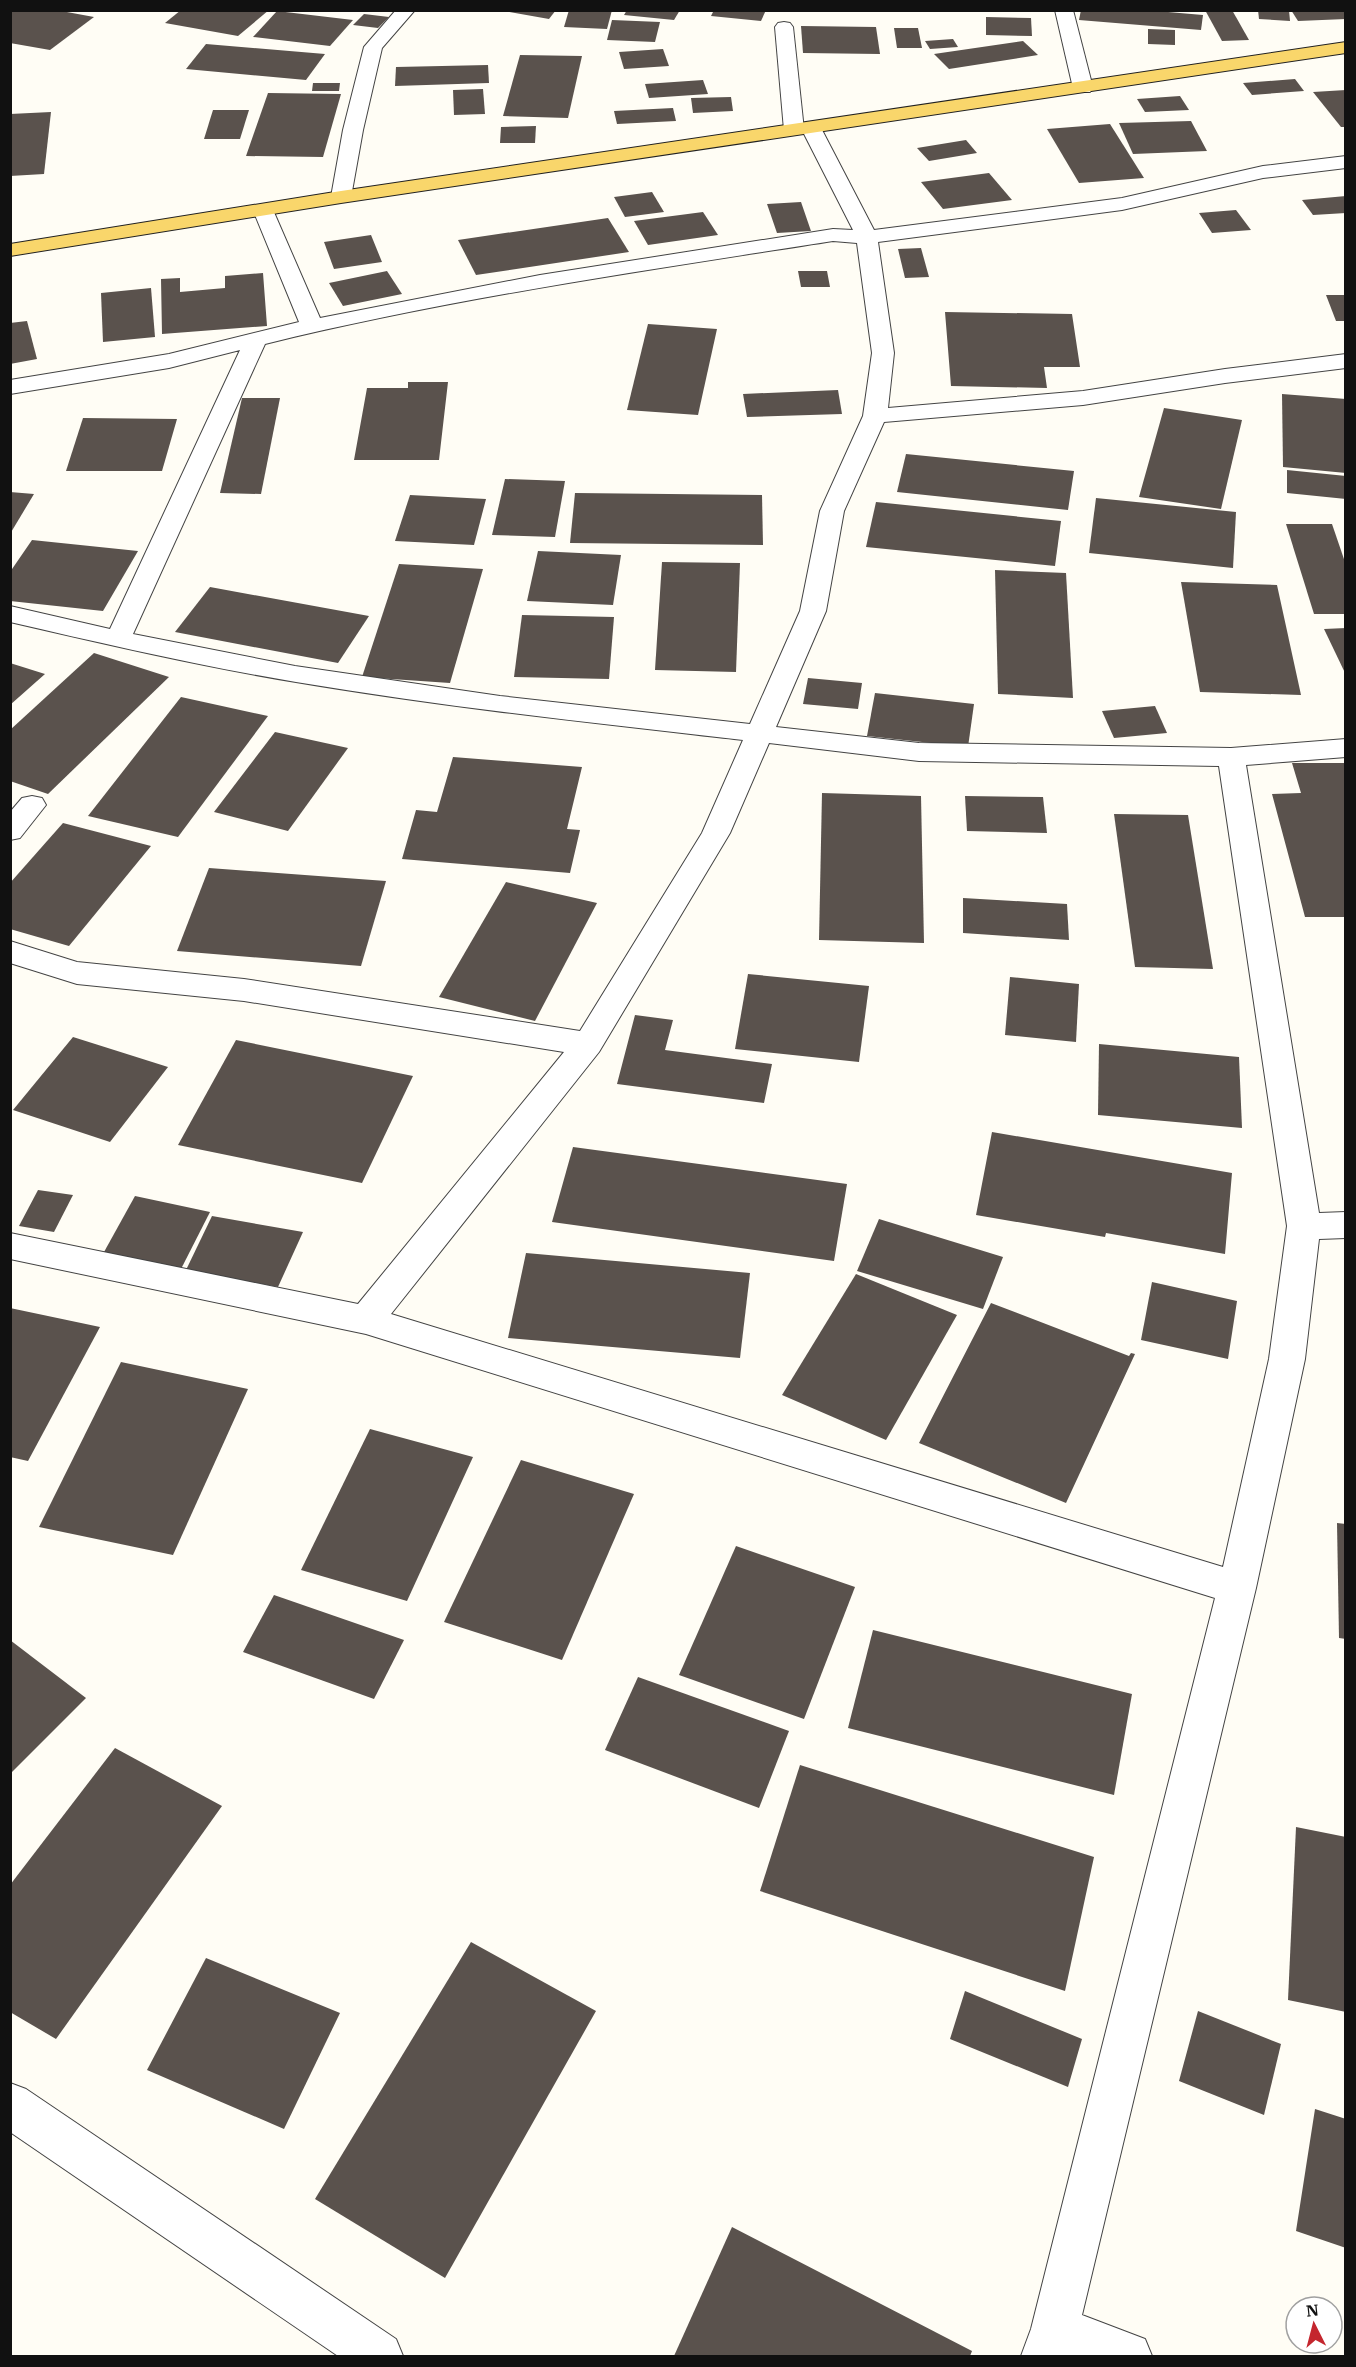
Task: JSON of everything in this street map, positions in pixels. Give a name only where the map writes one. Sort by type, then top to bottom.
[{"type":"main road","points":[[10,250],[341,197],[1346,47]]},
{"type":"street","points":[[341,197],[372,47],[406,10]]},
{"type":"street","points":[[1064,10],[1083,88]]},
{"type":"street","points":[[366,1320],[588,1044],[716,833],[813,611],[832,511],[875,417],[883,352],[867,237],[803,129],[784,27]]},
{"type":"street","points":[[10,387],[169,361],[312,326],[540,280],[833,236],[867,237],[1122,204],[1263,172],[1346,162]]},
{"type":"street","points":[[263,210],[312,326]]},
{"type":"street","points":[[118,639],[256,340]]},
{"type":"street","points":[[875,417],[1083,398],[1225,376],[1346,361]]},
{"type":"street","points":[[10,614],[118,639],[295,674],[466,699],[919,752],[1231,757],[1346,748]]},
{"type":"street","points":[[1128,2356],[1050,2343],[1237,1588],[1287,1359],[1304,1226],[1231,757]]},
{"type":"street","points":[[10,831],[32,805]]},
{"type":"street","points":[[10,951],[77,973],[244,990],[588,1044]]},
{"type":"street","points":[[1304,1226],[1346,1225]]},
{"type":"street","points":[[10,1246],[366,1320],[1237,1588]]},
{"type":"street","points":[[10,2105],[379,2356]]},
{"type":"building","points":[[10,10],[56,10],[94,17],[50,50],[10,43]]},
{"type":"building","points":[[181,10],[269,10],[238,36],[165,23]]},
{"type":"building","points":[[498,10],[556,10],[549,19]]},
{"type":"building","points":[[569,10],[612,10],[607,29],[564,27]]},
{"type":"building","points":[[627,10],[680,10],[674,20],[624,15]]},
{"type":"building","points":[[714,10],[766,10],[761,21],[711,16]]},
{"type":"building","points":[[1081,10],[1145,10],[1203,15],[1201,30],[1079,20]]},
{"type":"building","points":[[1205,10],[1232,10],[1249,40],[1222,41]]},
{"type":"building","points":[[1258,10],[1289,10],[1290,21],[1259,19]]},
{"type":"building","points":[[1291,10],[1346,10],[1346,19],[1298,21]]},
{"type":"building","points":[[277,11],[353,20],[330,46],[253,37]]},
{"type":"building","points":[[364,14],[389,17],[378,28],[353,25]]},
{"type":"building","points":[[986,17],[1031,18],[1032,36],[986,35]]},
{"type":"building","points":[[612,20],[660,22],[655,42],[607,40]]},
{"type":"building","points":[[801,26],[876,27],[880,54],[803,53]]},
{"type":"building","points":[[894,28],[918,28],[922,48],[897,48]]},
{"type":"building","points":[[1148,29],[1175,30],[1175,45],[1148,44]]},
{"type":"building","points":[[953,39],[958,47],[930,49],[925,41]]},
{"type":"building","points":[[1023,41],[1038,55],[949,69],[934,54]]},
{"type":"building","points":[[206,44],[325,54],[306,80],[186,69]]},
{"type":"building","points":[[663,49],[669,66],[624,69],[619,52]]},
{"type":"building","points":[[520,55],[582,56],[568,118],[503,116]]},
{"type":"building","points":[[488,65],[489,83],[395,86],[396,67]]},
{"type":"building","points":[[1295,79],[1304,91],[1252,95],[1243,83]]},
{"type":"building","points":[[703,80],[708,94],[649,98],[645,84]]},
{"type":"building","points":[[313,83],[340,83],[339,91],[312,91]]},
{"type":"building","points":[[483,89],[485,114],[454,115],[453,90]]},
{"type":"building","points":[[1346,90],[1346,127],[1341,127],[1313,92]]},
{"type":"building","points":[[268,93],[341,94],[323,157],[246,156]]},
{"type":"building","points":[[1180,96],[1189,110],[1145,112],[1137,99]]},
{"type":"building","points":[[731,97],[733,111],[693,113],[691,98]]},
{"type":"building","points":[[673,108],[676,121],[617,124],[614,111]]},
{"type":"building","points":[[213,110],[249,110],[240,139],[204,139]]},
{"type":"building","points":[[51,112],[44,174],[10,176],[10,114]]},
{"type":"building","points":[[1191,121],[1207,151],[1133,154],[1119,123]]},
{"type":"building","points":[[1110,124],[1144,178],[1079,183],[1047,129]]},
{"type":"building","points":[[536,126],[535,143],[500,143],[501,127]]},
{"type":"building","points":[[966,140],[977,153],[929,161],[917,148]]},
{"type":"building","points":[[989,173],[1012,200],[943,209],[921,182]]},
{"type":"building","points":[[652,192],[664,212],[625,217],[614,197]]},
{"type":"building","points":[[1346,196],[1346,213],[1313,215],[1302,200]]},
{"type":"building","points":[[801,202],[811,231],[777,233],[767,204]]},
{"type":"building","points":[[1236,210],[1251,230],[1212,233],[1199,213]]},
{"type":"building","points":[[703,212],[718,235],[648,245],[634,221]]},
{"type":"building","points":[[608,218],[629,252],[476,275],[458,240]]},
{"type":"building","points":[[371,235],[382,262],[334,269],[324,242]]},
{"type":"building","points":[[921,248],[929,277],[905,278],[898,249]]},
{"type":"building","points":[[387,271],[402,294],[343,306],[329,283]]},
{"type":"building","points":[[798,271],[827,271],[830,287],[801,287]]},
{"type":"building","points":[[263,273],[267,326],[162,334],[161,279],[180,278],[180,292],[225,288],[225,276]]},
{"type":"building","points":[[151,288],[155,337],[103,342],[101,293]]},
{"type":"building","points":[[1326,295],[1346,295],[1346,321],[1336,321]]},
{"type":"building","points":[[945,312],[1072,314],[1080,367],[1044,367],[1047,388],[951,386]]},
{"type":"building","points":[[27,321],[37,359],[10,364],[10,323]]},
{"type":"building","points":[[648,324],[717,329],[698,415],[627,410]]},
{"type":"building","points":[[408,382],[448,382],[439,460],[354,460],[367,388],[408,388]]},
{"type":"building","points":[[838,390],[842,414],[747,417],[743,394]]},
{"type":"building","points":[[1282,394],[1346,399],[1346,473],[1283,467]]},
{"type":"building","points":[[242,398],[280,398],[261,494],[220,493]]},
{"type":"building","points":[[1164,408],[1242,420],[1221,509],[1139,497]]},
{"type":"building","points":[[83,418],[177,419],[162,471],[66,471]]},
{"type":"building","points":[[906,454],[1074,471],[1068,510],[897,492]]},
{"type":"building","points":[[1287,470],[1346,476],[1346,499],[1287,493]]},
{"type":"building","points":[[505,479],[565,481],[555,537],[492,535]]},
{"type":"building","points":[[10,492],[34,494],[10,534]]},
{"type":"building","points":[[575,493],[762,495],[763,545],[570,543]]},
{"type":"building","points":[[410,495],[486,499],[474,545],[395,541]]},
{"type":"building","points":[[1096,498],[1236,512],[1233,568],[1089,553]]},
{"type":"building","points":[[876,502],[1061,521],[1055,566],[866,547]]},
{"type":"building","points":[[1286,524],[1332,524],[1346,565],[1346,614],[1314,614]]},
{"type":"building","points":[[32,540],[138,551],[103,611],[10,601],[10,572]]},
{"type":"building","points":[[538,551],[621,555],[613,605],[527,601]]},
{"type":"building","points":[[662,562],[740,563],[736,672],[655,670]]},
{"type":"building","points":[[399,564],[483,569],[450,683],[362,677]]},
{"type":"building","points":[[995,570],[1066,573],[1073,698],[998,694]]},
{"type":"building","points":[[1181,582],[1277,585],[1301,695],[1200,692]]},
{"type":"building","points":[[210,587],[369,616],[338,663],[175,632]]},
{"type":"building","points":[[522,615],[614,617],[609,679],[514,677]]},
{"type":"building","points":[[1346,628],[1346,675],[1324,629]]},
{"type":"building","points":[[94,653],[169,677],[48,794],[10,781],[10,730]]},
{"type":"building","points":[[10,663],[45,674],[10,705]]},
{"type":"building","points":[[808,678],[862,683],[858,709],[803,704]]},
{"type":"building","points":[[875,693],[974,704],[968,747],[867,736]]},
{"type":"building","points":[[181,697],[268,716],[178,837],[88,816]]},
{"type":"building","points":[[1155,706],[1167,733],[1114,738],[1102,711]]},
{"type":"building","points":[[275,732],[348,748],[288,831],[214,812]]},
{"type":"building","points":[[453,757],[582,767],[567,829],[580,830],[570,873],[402,859],[416,810],[437,812]]},
{"type":"building","points":[[1292,763],[1346,763],[1346,917],[1305,917],[1272,794],[1301,793]]},
{"type":"building","points":[[822,793],[921,796],[924,943],[819,940]]},
{"type":"building","points":[[965,796],[1043,797],[1047,833],[967,831]]},
{"type":"building","points":[[1114,814],[1188,815],[1213,969],[1135,967]]},
{"type":"building","points":[[63,823],[151,846],[69,946],[10,929],[10,883]]},
{"type":"building","points":[[209,868],[386,881],[361,966],[177,951]]},
{"type":"building","points":[[506,882],[597,903],[535,1021],[439,997]]},
{"type":"building","points":[[963,898],[1067,904],[1069,940],[963,933]]},
{"type":"building","points":[[748,974],[869,986],[859,1062],[735,1049]]},
{"type":"building","points":[[1010,977],[1079,984],[1076,1042],[1005,1035]]},
{"type":"building","points":[[635,1015],[673,1020],[665,1050],[772,1064],[764,1103],[617,1084]]},
{"type":"building","points":[[73,1037],[168,1067],[110,1142],[13,1110]]},
{"type":"building","points":[[236,1040],[413,1076],[362,1183],[178,1145]]},
{"type":"building","points":[[1099,1044],[1239,1057],[1242,1128],[1098,1115]]},
{"type":"building","points":[[992,1132],[1232,1173],[1225,1254],[1106,1233],[1105,1237],[976,1215]]},
{"type":"building","points":[[573,1147],[847,1184],[834,1261],[552,1222]]},
{"type":"building","points":[[38,1190],[73,1195],[54,1232],[19,1226]]},
{"type":"building","points":[[135,1196],[210,1212],[181,1269],[104,1252]]},
{"type":"building","points":[[212,1216],[303,1232],[278,1287],[186,1270]]},
{"type":"building","points":[[879,1219],[1003,1257],[983,1309],[857,1271]]},
{"type":"building","points":[[526,1253],[750,1273],[740,1358],[508,1338]]},
{"type":"building","points":[[856,1274],[957,1315],[886,1440],[782,1395]]},
{"type":"building","points":[[1152,1282],[1237,1301],[1228,1359],[1141,1340]]},
{"type":"building","points":[[991,1303],[1129,1356],[1131,1353],[1135,1354],[1066,1503],[919,1443]]},
{"type":"building","points":[[10,1308],[100,1327],[28,1461],[10,1457]]},
{"type":"building","points":[[121,1362],[248,1389],[173,1555],[39,1527]]},
{"type":"building","points":[[370,1429],[473,1457],[407,1601],[301,1570]]},
{"type":"building","points":[[521,1460],[634,1494],[562,1660],[444,1622]]},
{"type":"building","points":[[1337,1523],[1346,1524],[1346,1639],[1339,1638]]},
{"type":"building","points":[[736,1546],[855,1587],[804,1719],[679,1675]]},
{"type":"building","points":[[274,1595],[404,1640],[374,1699],[243,1652]]},
{"type":"building","points":[[873,1630],[1132,1694],[1114,1795],[848,1728]]},
{"type":"building","points":[[10,1640],[86,1698],[10,1774]]},
{"type":"building","points":[[638,1677],[789,1731],[759,1808],[605,1750]]},
{"type":"building","points":[[115,1748],[222,1806],[56,2039],[10,2012],[10,1885]]},
{"type":"building","points":[[800,1765],[1094,1857],[1065,1991],[760,1891]]},
{"type":"building","points":[[1296,1827],[1346,1837],[1346,2012],[1288,2000]]},
{"type":"building","points":[[471,1942],[596,2011],[445,2278],[315,2199]]},
{"type":"building","points":[[206,1958],[340,2013],[284,2129],[147,2070]]},
{"type":"building","points":[[965,1991],[1082,2039],[1068,2087],[950,2039]]},
{"type":"building","points":[[1198,2011],[1281,2044],[1264,2115],[1179,2081]]},
{"type":"building","points":[[1315,2109],[1346,2119],[1346,2248],[1296,2231]]},
{"type":"building","points":[[732,2227],[972,2351],[970,2356],[674,2356]]}]
